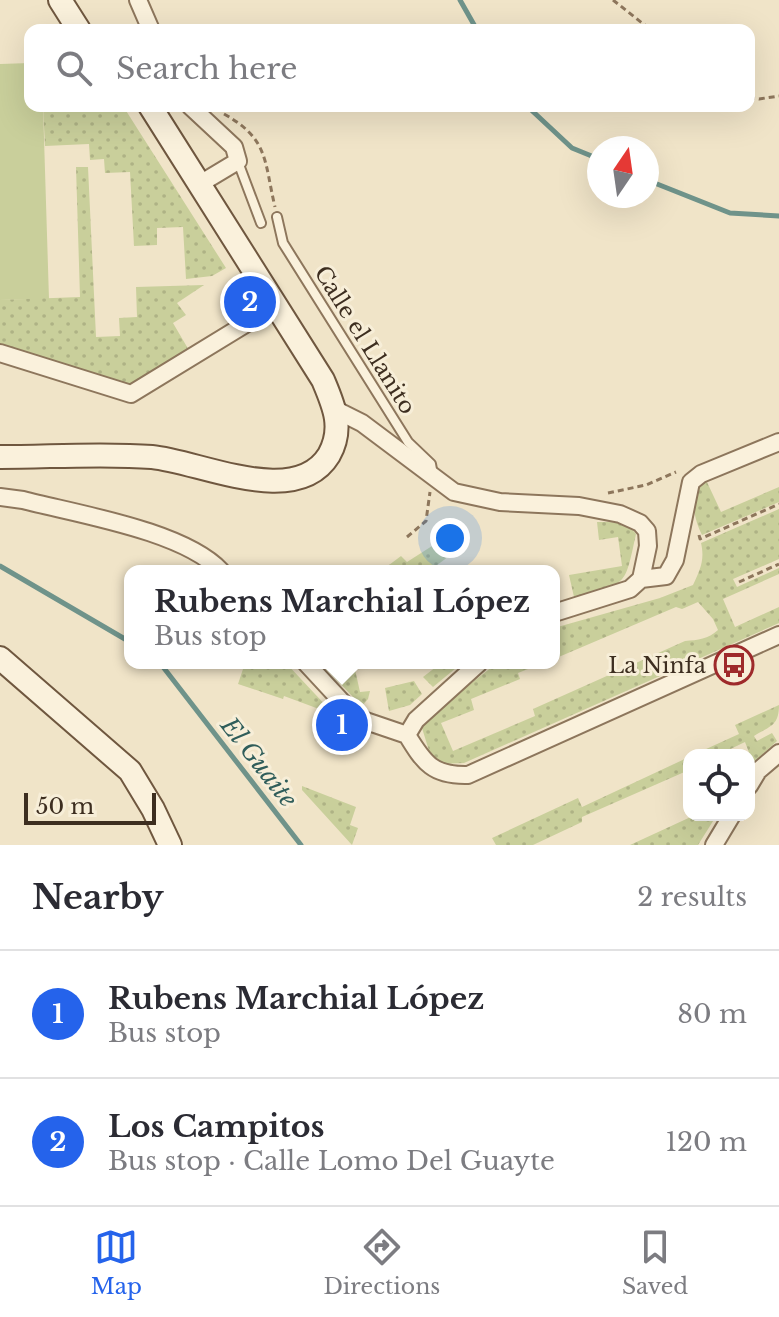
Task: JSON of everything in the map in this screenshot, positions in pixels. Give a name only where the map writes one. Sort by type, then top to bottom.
[{"type":"main road","points":[[60,0],[75,24]]},
{"type":"main road","points":[[0,457],[153,457],[270,482],[305,476],[324,463],[335,443],[338,427],[336,410],[323,380],[154,112]]},
{"type":"main road","points":[[0,658],[130,771],[170,845]]},
{"type":"street","points":[[138,0],[148,24]]},
{"type":"street","points":[[196,112],[234,147],[238,161],[198,185]]},
{"type":"street","points":[[0,353],[131,394],[275,306]]},
{"type":"street","points":[[336,410],[362,423],[454,492],[500,502],[579,506],[620,514],[640,523],[647,531],[648,546],[641,579]]},
{"type":"street","points":[[560,611],[630,589],[641,579],[666,576],[675,560],[691,482],[701,474],[779,442]]},
{"type":"street","points":[[0,497],[23,500],[168,538],[215,565]]},
{"type":"street","points":[[312,669],[357,718],[407,735],[420,756],[448,776],[468,775],[779,635]]},
{"type":"street","points":[[407,735],[416,720],[472,669]]},
{"type":"street","points":[[755,776],[779,753]]},
{"type":"street","points":[[714,845],[728,821]]},
{"type":"lane","points":[[238,161],[261,223]]},
{"type":"lane","name":"Calle el Llanito","points":[[277,217],[283,243],[408,442],[431,464],[435,477]]},
{"type":"path","points":[[613,0],[643,24]]},
{"type":"path","points":[[755,97],[779,96]]},
{"type":"path","points":[[407,537],[426,521],[435,477]]},
{"type":"path","points":[[681,529],[696,527],[700,539],[779,504]]},
{"type":"path","points":[[739,582],[779,564]]},
{"type":"green space","points":[[24,63],[24,112],[43,112],[49,299],[0,300],[0,64]]},
{"type":"green space","points":[[43,112],[127,112],[226,268],[212,276],[186,279],[183,227],[157,228],[157,245],[134,246],[130,172],[105,173],[104,159],[90,160],[89,144],[45,146]]},
{"type":"green space","points":[[76,167],[88,167],[96,337],[120,336],[119,318],[137,317],[136,287],[204,285],[177,303],[186,315],[173,323],[190,352],[131,389],[0,348],[0,300],[80,297]]},
{"type":"green space","points":[[706,480],[721,512],[779,487],[779,502],[702,535],[695,514],[694,498]]},
{"type":"green space","points":[[779,509],[779,559],[733,579],[737,587],[779,568],[779,574],[723,599],[735,627],[779,607],[779,623],[464,763],[440,764],[430,754],[422,728],[428,717],[489,669],[528,669],[518,673],[520,679],[471,699],[474,710],[441,723],[453,751],[535,716],[533,709],[685,641],[703,638],[718,630],[698,602],[682,609],[676,607],[560,656],[560,626],[660,598],[693,585],[702,560],[701,543]]},
{"type":"green space","points":[[597,522],[623,524],[636,534],[629,565],[621,580],[614,585],[574,597],[569,575],[622,566],[618,537],[599,540]]},
{"type":"green space","points":[[443,539],[456,551],[437,565],[389,565],[401,556],[407,562]]},
{"type":"green space","points":[[243,669],[292,669],[329,709],[326,716],[319,709],[284,696],[283,699],[238,684]]},
{"type":"green space","points":[[326,669],[355,669],[360,692],[370,691],[362,706]]},
{"type":"green space","points":[[433,669],[455,669],[433,687],[423,677]]},
{"type":"green space","points":[[414,681],[422,694],[410,705],[389,711],[385,688]]},
{"type":"green space","points":[[779,705],[775,721],[754,736],[757,741],[772,733],[777,741],[755,761],[755,749],[748,749],[745,742],[730,749],[706,749],[739,734],[735,725]]},
{"type":"green space","points":[[683,760],[683,773],[582,817],[582,822],[533,845],[496,845],[492,838],[578,798],[582,807]]},
{"type":"green space","points":[[302,786],[356,807],[350,825],[358,828],[352,845],[302,790]]},
{"type":"green space","points":[[683,821],[713,821],[698,845],[630,845]]},
{"type":"waterway","points":[[460,0],[474,24]]},
{"type":"waterway","points":[[533,112],[572,148],[587,154]]},
{"type":"waterway","points":[[659,185],[730,213],[779,216]]},
{"type":"waterway","name":"El Guaite","points":[[0,566],[124,638]]},
{"type":"waterway","name":"El Guaite","points":[[165,669],[301,845]]},
{"type":"place","name":"Los Campitos","points":[[250,302]]},
{"type":"place","name":"La Ninfa","points":[[734,665]]},
{"type":"place","name":"Rubens Marchial López","points":[[342,725]]}]
